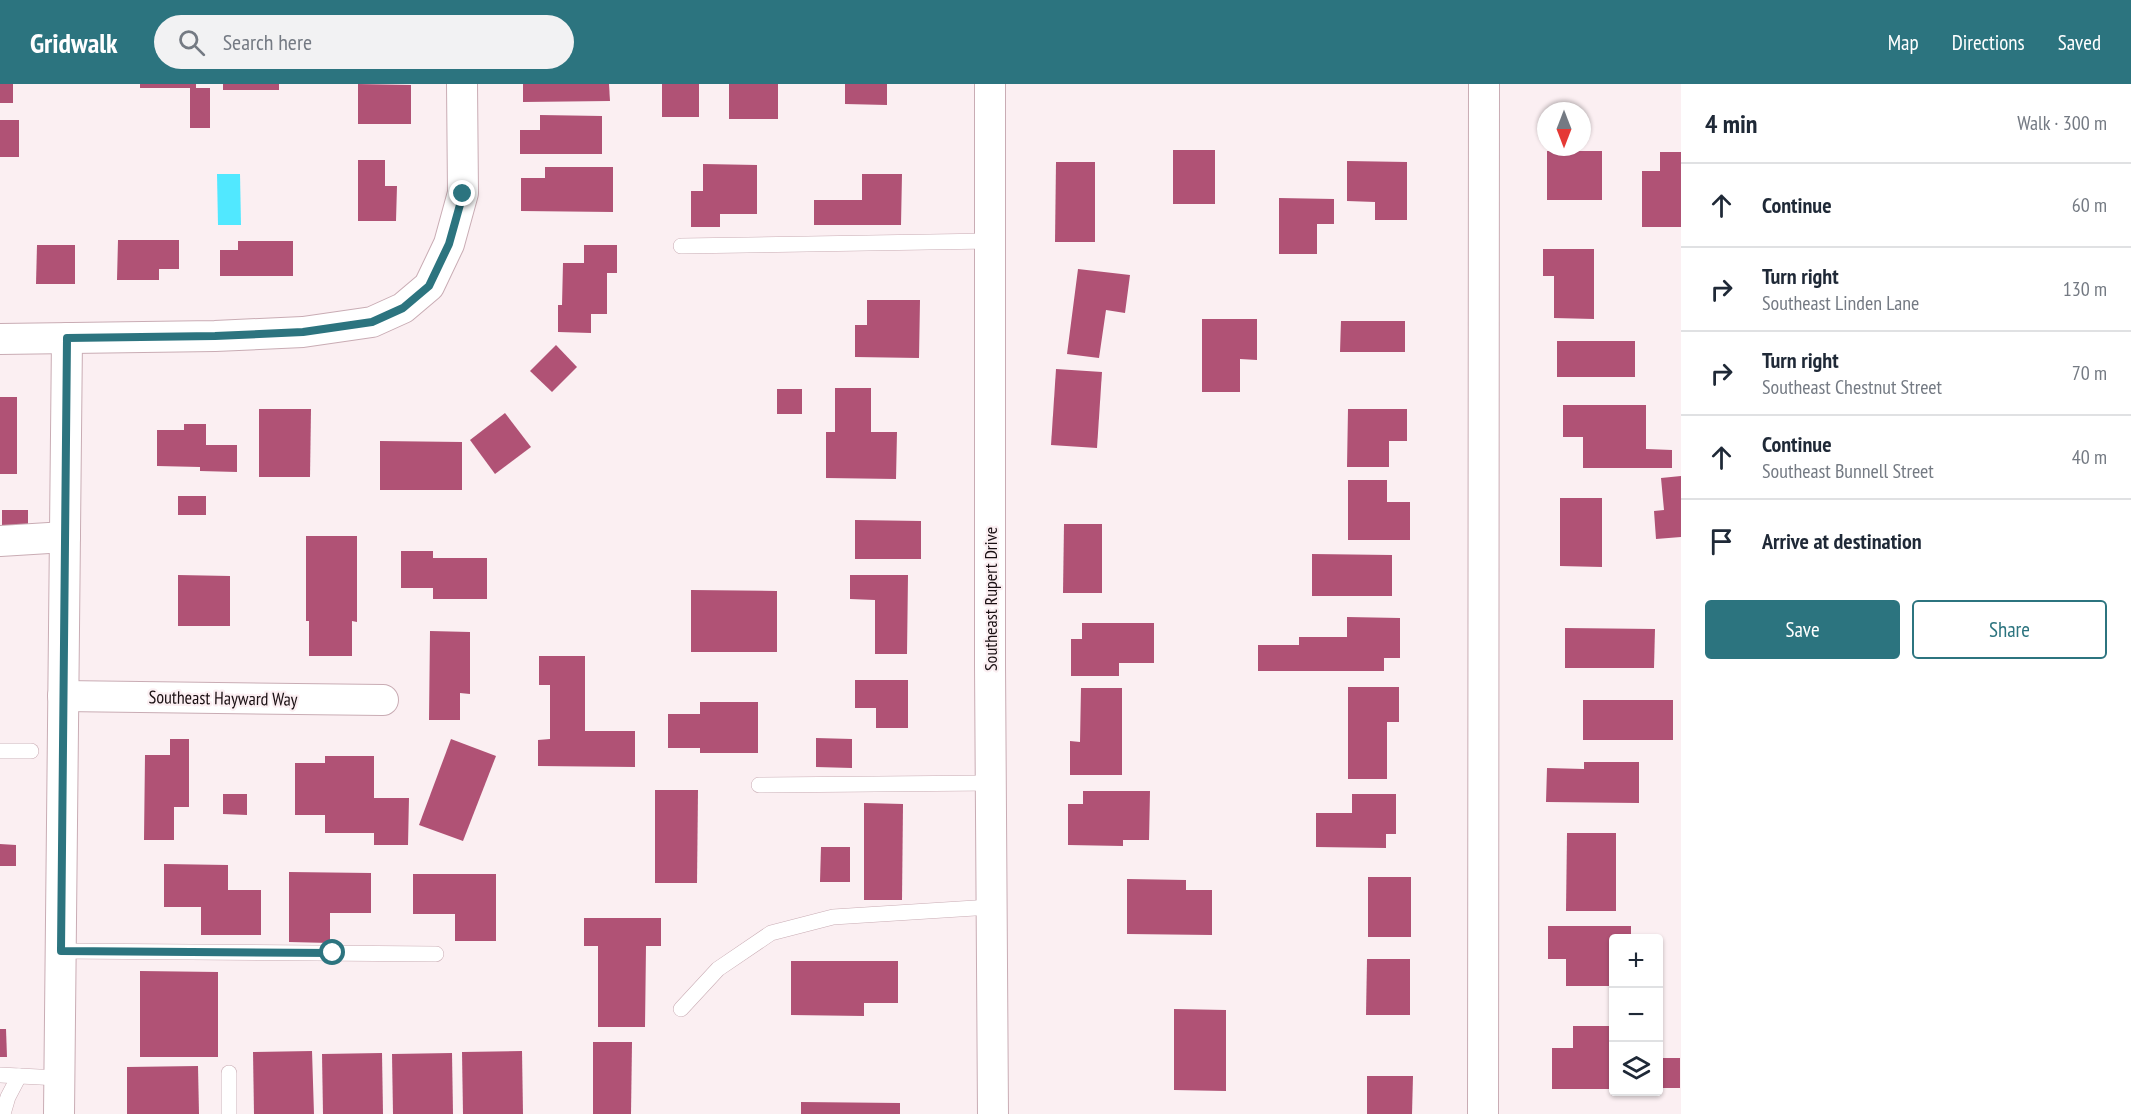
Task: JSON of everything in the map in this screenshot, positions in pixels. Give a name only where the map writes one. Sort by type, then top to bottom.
[{"type":"street","points":[[0,339],[215,336],[303,332],[372,322],[403,308],[429,286],[449,244],[463,194],[462,84]]},
{"type":"street","name":"Southeast Rupert Drive","points":[[990,84],[993,1114]]},
{"type":"street","points":[[1483,1114],[1484,84]]},
{"type":"street","points":[[59,1114],[67,338]]},
{"type":"street","points":[[0,541],[65,537]]},
{"type":"street","name":"Southeast Hayward Way","points":[[63,696],[383,700]]},
{"type":"lane","points":[[681,246],[990,241]]},
{"type":"lane","points":[[0,751],[31,751]]},
{"type":"lane","points":[[759,785],[991,783]]},
{"type":"lane","points":[[681,1009],[718,969],[771,933],[833,917],[991,907]]},
{"type":"lane","points":[[61,951],[436,954]]},
{"type":"lane","points":[[229,1072],[229,1114]]},
{"type":"lane","points":[[0,1075],[60,1078]]},
{"type":"lane","points":[[3,1114],[8,1097],[19,1076]]},
{"type":"water","points":[[217,174],[240,174],[241,225],[218,225]]},
{"type":"building","points":[[0,84],[13,84],[13,103],[0,103]]},
{"type":"building","points":[[140,84],[196,84],[196,88],[210,88],[210,128],[190,128],[190,88],[140,88]]},
{"type":"building","points":[[223,84],[279,84],[279,90],[223,90]]},
{"type":"building","points":[[358,84],[411,85],[411,124],[358,124]]},
{"type":"building","points":[[523,84],[609,84],[610,101],[523,102]]},
{"type":"building","points":[[662,84],[699,84],[699,117],[662,117]]},
{"type":"building","points":[[729,84],[778,84],[778,119],[729,119]]},
{"type":"building","points":[[845,84],[887,84],[887,105],[845,104]]},
{"type":"building","points":[[540,115],[602,116],[602,154],[520,154],[520,130],[540,130]]},
{"type":"building","points":[[0,120],[19,120],[19,157],[0,157]]},
{"type":"building","points":[[1173,150],[1215,150],[1215,204],[1173,204]]},
{"type":"building","points":[[1591,151],[1602,151],[1602,200],[1547,200],[1547,156],[1591,156]]},
{"type":"building","points":[[1660,152],[1681,152],[1681,227],[1642,227],[1642,171],[1660,171]]},
{"type":"building","points":[[358,160],[385,160],[385,186],[397,186],[396,221],[358,221]]},
{"type":"building","points":[[1347,161],[1407,162],[1407,220],[1375,220],[1375,202],[1347,201]]},
{"type":"building","points":[[1056,162],[1095,162],[1095,242],[1055,242]]},
{"type":"building","points":[[703,164],[757,165],[757,214],[720,214],[720,227],[691,227],[691,191],[703,191]]},
{"type":"building","points":[[545,167],[613,167],[613,212],[521,211],[521,178],[545,178]]},
{"type":"building","points":[[862,174],[902,174],[901,225],[814,225],[814,200],[862,200]]},
{"type":"building","points":[[1279,198],[1334,199],[1334,224],[1317,224],[1317,254],[1279,254]]},
{"type":"building","points":[[118,240],[179,240],[179,269],[159,269],[159,280],[117,280]]},
{"type":"building","points":[[238,241],[293,241],[293,276],[220,276],[220,250],[238,250]]},
{"type":"building","points":[[37,245],[75,245],[75,284],[36,284]]},
{"type":"building","points":[[584,245],[617,245],[617,273],[607,273],[607,314],[591,314],[591,333],[558,332],[558,305],[562,305],[563,263],[584,263]]},
{"type":"building","points":[[1543,249],[1594,249],[1594,319],[1554,318],[1554,276],[1543,276]]},
{"type":"building","points":[[1078,269],[1130,275],[1125,313],[1106,310],[1099,358],[1067,354]]},
{"type":"building","points":[[867,300],[920,300],[919,358],[855,357],[855,325],[867,325]]},
{"type":"building","points":[[1202,319],[1257,319],[1257,360],[1240,359],[1240,392],[1202,392]]},
{"type":"building","points":[[1341,321],[1405,321],[1405,352],[1340,352]]},
{"type":"building","points":[[1557,341],[1635,341],[1635,377],[1557,377]]},
{"type":"building","points":[[556,345],[577,367],[552,392],[530,371]]},
{"type":"building","points":[[1056,369],[1102,372],[1097,448],[1051,445]]},
{"type":"building","points":[[835,388],[871,388],[871,432],[897,432],[896,479],[826,478],[826,432],[835,432]]},
{"type":"building","points":[[777,389],[802,389],[802,414],[777,414]]},
{"type":"building","points":[[0,397],[17,397],[17,474],[0,474]]},
{"type":"building","points":[[1563,405],[1646,405],[1646,449],[1672,450],[1672,468],[1583,468],[1583,437],[1563,437]]},
{"type":"building","points":[[259,409],[311,409],[310,477],[259,477]]},
{"type":"building","points":[[1348,409],[1407,409],[1407,441],[1389,441],[1389,467],[1347,467]]},
{"type":"building","points":[[505,413],[531,447],[495,474],[470,440]]},
{"type":"building","points":[[184,424],[206,424],[206,445],[237,445],[237,472],[200,471],[200,467],[157,466],[157,430],[184,430]]},
{"type":"building","points":[[380,441],[462,442],[462,490],[380,490]]},
{"type":"building","points":[[1681,476],[1681,537],[1656,539],[1654,511],[1664,510],[1661,478]]},
{"type":"building","points":[[1348,480],[1387,480],[1387,502],[1410,502],[1410,540],[1348,540]]},
{"type":"building","points":[[178,496],[206,496],[206,515],[178,515]]},
{"type":"building","points":[[1560,498],[1602,498],[1602,567],[1560,566]]},
{"type":"building","points":[[2,510],[28,510],[28,529],[2,529]]},
{"type":"building","points":[[855,520],[921,521],[921,559],[855,559]]},
{"type":"building","points":[[1064,524],[1102,524],[1102,593],[1063,593]]},
{"type":"building","points":[[306,536],[357,536],[357,622],[352,621],[352,656],[309,656],[309,621],[306,621]]},
{"type":"building","points":[[401,551],[433,551],[433,558],[487,558],[487,599],[433,599],[433,588],[401,588]]},
{"type":"building","points":[[1312,554],[1392,555],[1392,596],[1312,596]]},
{"type":"building","points":[[178,575],[230,576],[230,626],[178,626]]},
{"type":"building","points":[[850,575],[908,575],[907,654],[875,654],[875,600],[850,599]]},
{"type":"building","points":[[691,590],[777,591],[777,652],[691,652]]},
{"type":"building","points":[[1347,617],[1400,618],[1400,658],[1384,658],[1384,671],[1258,671],[1258,645],[1299,645],[1299,637],[1347,637]]},
{"type":"building","points":[[1082,623],[1154,623],[1154,663],[1119,663],[1119,676],[1071,676],[1071,639],[1082,639]]},
{"type":"building","points":[[1565,628],[1655,629],[1654,668],[1565,668]]},
{"type":"building","points":[[430,631],[470,632],[470,694],[460,693],[460,720],[429,720]]},
{"type":"building","points":[[539,656],[585,656],[585,731],[635,731],[635,767],[538,766],[538,740],[550,739],[550,685],[539,685]]},
{"type":"building","points":[[855,680],[908,680],[908,728],[876,728],[876,708],[855,708]]},
{"type":"building","points":[[1348,687],[1399,687],[1399,722],[1387,722],[1387,779],[1348,779]]},
{"type":"building","points":[[1081,688],[1122,688],[1122,775],[1070,775],[1070,741],[1080,742]]},
{"type":"building","points":[[1583,700],[1673,700],[1673,740],[1583,740]]},
{"type":"building","points":[[700,702],[758,702],[758,753],[700,753],[700,748],[668,748],[668,714],[700,714]]},
{"type":"building","points":[[816,738],[852,739],[852,768],[816,767]]},
{"type":"building","points":[[170,739],[189,739],[189,807],[174,807],[174,840],[144,840],[145,755],[170,755]]},
{"type":"building","points":[[451,739],[496,756],[463,841],[419,825]]},
{"type":"building","points":[[325,756],[374,756],[374,798],[409,798],[408,845],[374,845],[374,833],[325,833],[325,815],[295,815],[295,763],[325,763]]},
{"type":"building","points":[[1584,762],[1639,762],[1639,803],[1546,802],[1547,768],[1584,769]]},
{"type":"building","points":[[655,790],[698,790],[697,883],[655,883]]},
{"type":"building","points":[[1083,791],[1150,791],[1149,840],[1123,840],[1123,846],[1068,845],[1068,804],[1083,804]]},
{"type":"building","points":[[223,794],[247,794],[247,815],[223,814]]},
{"type":"building","points":[[1352,794],[1396,794],[1396,834],[1386,834],[1386,848],[1316,847],[1316,813],[1352,813]]},
{"type":"building","points":[[864,803],[903,804],[902,900],[864,900]]},
{"type":"building","points":[[1567,833],[1616,833],[1616,911],[1566,911]]},
{"type":"building","points":[[0,844],[16,845],[16,866],[0,866]]},
{"type":"building","points":[[821,847],[850,847],[850,882],[820,882]]},
{"type":"building","points":[[164,864],[228,865],[228,890],[261,890],[261,935],[201,935],[201,907],[164,907]]},
{"type":"building","points":[[289,872],[371,873],[371,913],[330,913],[330,943],[289,942]]},
{"type":"building","points":[[413,874],[496,874],[496,941],[455,941],[455,914],[413,914]]},
{"type":"building","points":[[1368,877],[1411,877],[1411,937],[1368,937]]},
{"type":"building","points":[[1127,879],[1186,880],[1186,890],[1212,890],[1212,935],[1127,934]]},
{"type":"building","points":[[584,918],[661,918],[661,946],[646,946],[645,1027],[598,1027],[598,946],[584,946]]},
{"type":"building","points":[[1548,926],[1631,926],[1631,934],[1609,934],[1609,986],[1566,986],[1566,959],[1548,959]]},
{"type":"building","points":[[1367,959],[1410,959],[1410,1015],[1366,1015]]},
{"type":"building","points":[[791,961],[898,961],[898,1003],[864,1003],[864,1016],[791,1015]]},
{"type":"building","points":[[140,971],[218,972],[218,1057],[140,1057]]},
{"type":"building","points":[[1174,1009],[1226,1010],[1226,1091],[1174,1090]]},
{"type":"building","points":[[1573,1026],[1609,1026],[1609,1089],[1552,1089],[1552,1048],[1573,1048]]},
{"type":"building","points":[[0,1029],[6,1029],[7,1057],[0,1057]]},
{"type":"building","points":[[593,1042],[632,1042],[631,1114],[593,1114]]},
{"type":"building","points":[[312,1051],[314,1114],[254,1114],[253,1052]]},
{"type":"building","points":[[522,1051],[523,1114],[463,1114],[462,1052]]},
{"type":"building","points":[[382,1053],[383,1114],[323,1114],[322,1054]]},
{"type":"building","points":[[452,1053],[453,1114],[393,1114],[392,1054]]},
{"type":"building","points":[[1663,1058],[1680,1058],[1680,1088],[1663,1088]]},
{"type":"building","points":[[198,1066],[199,1114],[127,1114],[127,1067]]},
{"type":"building","points":[[1367,1076],[1413,1076],[1412,1114],[1367,1114]]},
{"type":"building","points":[[801,1102],[900,1103],[900,1114],[801,1114]]},
{"type":"route","points":[[333,953],[61,951],[67,338],[303,332],[372,322],[403,308],[429,286],[449,244],[463,194]]}]
